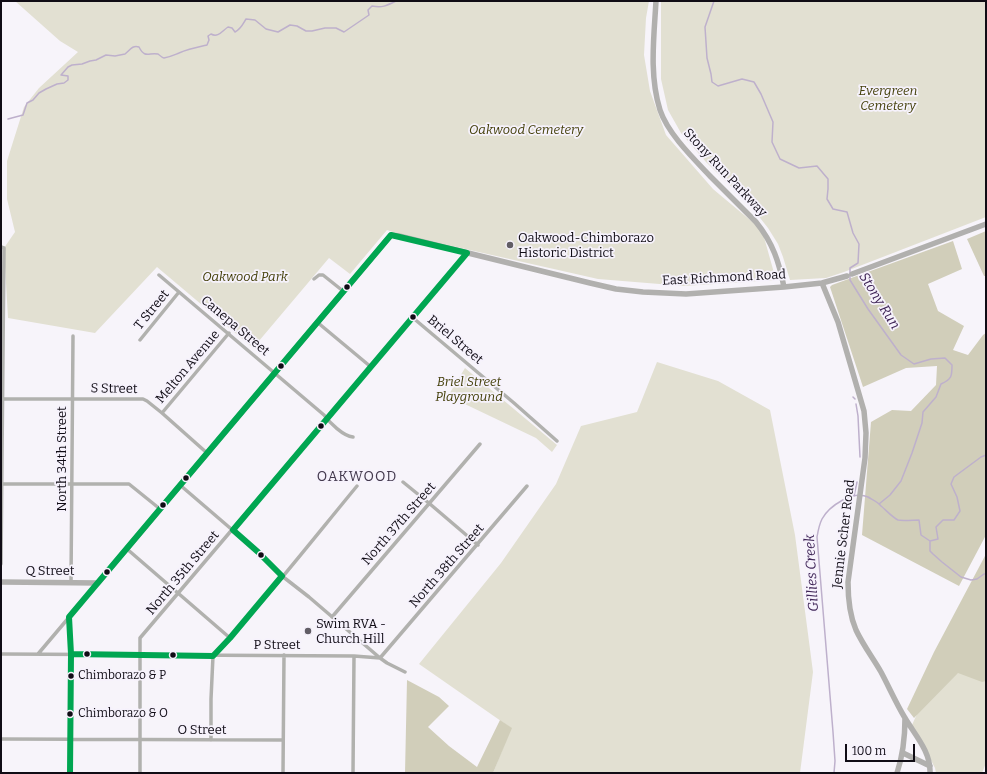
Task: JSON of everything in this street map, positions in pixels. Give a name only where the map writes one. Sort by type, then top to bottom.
[{"type":"street","name":"Stony Run Parkway","points":[[656,1],[653,56],[654,83],[660,110],[677,140],[762,230],[775,252],[784,287]]},
{"type":"street","name":"East Richmond Road","points":[[343,291],[391,236],[399,236],[590,283],[643,292],[686,294],[822,283],[849,275],[986,224]]},
{"type":"street","points":[[1,564],[2,248]]},
{"type":"street","name":"North 35th Street","points":[[140,773],[140,638],[179,594],[467,253]]},
{"type":"street","name":"Canepa Street","points":[[159,275],[324,414],[330,422],[347,436],[353,437]]},
{"type":"street","points":[[38,654],[343,291],[323,275],[319,275],[314,280]]},
{"type":"street","name":"Jennie Scher Road","points":[[822,283],[838,322],[864,411],[865,421],[866,445],[862,483],[848,582],[850,609],[853,623],[928,758],[930,773]]},
{"type":"street","name":"T Street","points":[[140,340],[179,292]]},
{"type":"street","name":"Briel Street","points":[[412,317],[558,441]]},
{"type":"street","points":[[318,322],[371,367]]},
{"type":"street","name":"Melton Avenue","points":[[162,413],[229,333]]},
{"type":"street","name":"North 34th Street","points":[[71,582],[73,336]]},
{"type":"street","name":"S Street","points":[[2,399],[143,399],[162,413],[208,453]]},
{"type":"street","name":"North 37th Street","points":[[332,617],[480,444]]},
{"type":"street","points":[[403,482],[478,545]]},
{"type":"street","points":[[1,484],[129,484],[160,509]]},
{"type":"street","points":[[180,485],[258,552],[282,576],[380,658]]},
{"type":"street","points":[[211,740],[213,656],[230,638],[357,486]]},
{"type":"street","name":"North 38th Street","points":[[380,658],[527,486]]},
{"type":"street","points":[[126,549],[230,638]]},
{"type":"street","name":"Q Street","points":[[1,582],[98,583]]},
{"type":"street","points":[[69,617],[70,773]]},
{"type":"street","name":"P Street","points":[[1,654],[354,656],[380,658],[405,672]]},
{"type":"street","points":[[283,773],[284,655]]},
{"type":"street","points":[[353,773],[354,656]]},
{"type":"street","points":[[897,773],[903,753],[905,718]]},
{"type":"street","name":"O Street","points":[[1,739],[283,740]]},
{"type":"street","points":[[903,753],[930,766]]},
{"type":"green space","name":"Oakwood Cemetery","points":[[15,1],[649,1],[646,18],[644,55],[650,91],[666,135],[713,189],[762,230],[776,280],[684,286],[598,279],[387,230],[350,274],[329,258],[253,348],[157,267],[95,333],[8,318],[4,248],[15,232],[7,199],[7,161],[24,107],[39,88],[78,52],[60,41]]},
{"type":"green space","name":"Evergreen Cemetery","points":[[661,1],[986,1],[986,217],[826,278],[790,280],[778,244],[768,228],[749,204],[706,162],[681,133],[668,110],[661,79]]},
{"type":"green space","points":[[657,362],[718,381],[770,410],[795,535],[813,672],[800,773],[493,773],[511,728],[419,664],[501,563],[556,484],[581,426],[637,412]]},
{"type":"green space","name":"Briel Street Playground","points":[[465,368],[557,445],[552,452],[536,438],[448,396]]},
{"type":"green space","points":[[946,649],[986,667],[986,763],[982,773],[936,773],[935,768],[912,725]]},
{"type":"shaded area","points":[[986,231],[986,276],[984,276],[967,239]]},
{"type":"shaded area","points":[[953,241],[962,269],[928,284],[938,311],[964,326],[953,350],[968,355],[986,333],[986,535],[959,586],[862,535],[871,422],[892,410],[911,411],[936,385],[937,366],[906,368],[863,387],[830,287]]},
{"type":"shaded area","points":[[986,554],[986,681],[982,682],[958,673],[914,718],[907,709],[934,652]]},
{"type":"shaded area","points":[[407,680],[439,697],[449,706],[428,727],[449,746],[477,767],[500,720],[512,728],[493,773],[405,773]]},
{"type":"waterway","points":[[8,119],[23,115],[27,103],[33,100],[39,93],[68,80],[68,76],[61,75],[68,67],[72,65],[96,60],[106,55],[115,56],[125,54],[131,48],[135,47],[139,47],[145,54],[158,54],[164,58],[168,57],[189,49],[207,45],[209,40],[208,36],[211,34],[218,35],[228,27],[232,28],[235,32],[240,28],[246,19],[255,20],[266,29],[278,32],[290,25],[297,26],[306,31],[336,28],[344,32],[369,15],[368,10],[372,6],[384,6],[396,1]]},
{"type":"waterway","name":"Stony Run","points":[[714,1],[705,27],[707,58],[712,82],[718,86],[742,79],[754,82],[773,122],[772,142],[780,159],[799,168],[817,166],[828,179],[827,199],[833,209],[847,212],[853,233],[859,244],[858,263],[850,268],[850,280],[868,309],[901,355],[914,364],[931,359],[945,358],[952,365],[951,377],[941,384],[936,397],[923,412],[922,423],[901,481],[890,495],[879,504]]},
{"type":"waterway","points":[[856,404],[860,457]]},
{"type":"waterway","name":"Gillies Creek","points":[[834,773],[835,761],[833,732],[817,537],[822,519],[830,509],[842,500],[849,497],[862,495],[877,502],[898,520],[919,520],[921,535],[930,541],[938,539],[936,527],[943,520],[954,520],[960,511],[957,497],[951,484],[954,477],[986,455]]},
{"type":"waterway","points":[[854,496],[857,482]]},
{"type":"waterway","points":[[930,541],[930,551],[961,577],[971,580],[977,579],[986,574]]},
{"type":"transit line","points":[[391,235],[467,253],[233,530],[282,576],[213,656],[71,654],[69,617],[391,235]]},
{"type":"transit line","points":[[70,773],[71,654]]},
{"type":"place","name":"Oakwood-Chimborazo Historic District","points":[[510,245]]},
{"type":"place","name":"Swim RVA - Church Hill","points":[[308,631]]},
{"type":"place","name":"Chimborazo & P","points":[[71,676]]},
{"type":"place","name":"Chimborazo & O","points":[[70,714]]},
{"type":"district","name":"OAKWOOD","points":[[357,477]]},
{"type":"park label","name":"Oakwood Park","points":[[245,277]]}]
